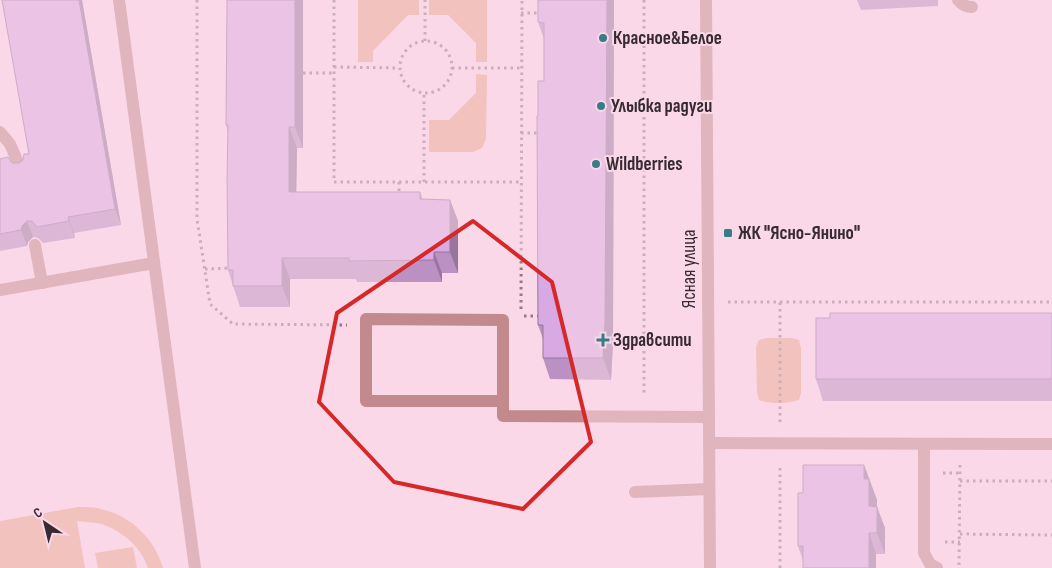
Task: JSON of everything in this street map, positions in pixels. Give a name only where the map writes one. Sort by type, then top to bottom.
[{"type":"street","points":[[119,0],[195,568]]},
{"type":"street","name":"Ясная улица","points":[[706,0],[710,568]]},
{"type":"street","points":[[958,0],[961,4],[972,7]]},
{"type":"street","points":[[0,132],[10,144],[22,172]]},
{"type":"street","points":[[35,245],[42,283]]},
{"type":"street","points":[[0,290],[154,263]]},
{"type":"street","points":[[503,401],[366,401],[366,319],[503,320],[503,401],[503,416],[709,417]]},
{"type":"street","points":[[709,443],[1052,444]]},
{"type":"street","points":[[924,444],[924,553],[930,564],[937,568]]},
{"type":"street","points":[[635,492],[709,489]]},
{"type":"path","points":[[197,0],[197,219],[210,304],[233,324],[354,324]]},
{"type":"path","points":[[334,0],[334,182],[521,182]]},
{"type":"path","points":[[425,0],[425,41]]},
{"type":"path","points":[[521,267],[522,0]]},
{"type":"path","points":[[644,0],[644,417]]},
{"type":"path","points":[[522,13],[544,13]]},
{"type":"path","points":[[425,41],[436,43],[444,49],[450,58],[452,68],[450,78],[444,86],[436,92],[424,94],[415,92],[407,86],[401,77],[399,68],[401,58],[407,49],[416,43],[425,41]]},
{"type":"path","points":[[334,67],[399,68]]},
{"type":"path","points":[[452,68],[522,68]]},
{"type":"path","points":[[303,73],[334,73]]},
{"type":"path","points":[[424,94],[424,182]]},
{"type":"path","points":[[521,133],[544,133]]},
{"type":"path","points":[[399,182],[399,198]]},
{"type":"path","points":[[205,268],[232,268]]},
{"type":"path","points":[[727,302],[1052,302]]},
{"type":"path","points":[[780,302],[780,568]]},
{"type":"path","points":[[521,316],[541,316]]},
{"type":"path","points":[[960,444],[960,568]]},
{"type":"path","points":[[960,481],[1052,481]]},
{"type":"path","points":[[960,534],[1052,534]]},
{"type":"highlighted area","points":[[473,221],[552,282],[591,442],[523,509],[394,482],[319,402],[337,313]]},
{"type":"shaded area","points":[[358,0],[419,0],[419,15],[408,15],[373,51],[373,62],[358,62]]},
{"type":"shaded area","points":[[429,0],[487,0],[487,62],[476,62],[476,43],[448,15],[429,15]]},
{"type":"shaded area","points":[[476,74],[487,75],[486,139],[482,148],[473,152],[429,152],[429,120],[449,120],[476,93]]},
{"type":"shaded area","points":[[766,338],[792,338],[799,340],[801,348],[801,393],[799,400],[779,403],[759,400],[757,393],[756,347],[759,340]]},
{"type":"shaded area","points":[[78,507],[92,507],[112,512],[132,523],[148,538],[163,568],[148,568],[135,545],[113,529],[97,523],[77,521],[85,568],[0,568],[0,521]]},
{"type":"shaded area","points":[[133,547],[137,568],[98,568],[95,553]]},
{"type":"building","points":[[2,0],[79,0],[115,209],[68,217],[69,221],[37,227],[32,221],[27,221],[21,230],[0,234],[0,159],[8,157],[12,163],[19,163],[23,160],[24,154],[29,154]]},
{"type":"building","points":[[227,0],[295,0],[295,127],[289,127],[289,192],[420,192],[420,199],[450,200],[450,252],[434,252],[434,260],[349,261],[349,258],[282,258],[282,286],[233,286],[233,270],[228,270]]},
{"type":"building","points":[[538,0],[607,0],[605,321],[603,358],[543,358],[543,325],[538,325],[537,116],[538,81],[544,81],[544,23],[538,22]]},
{"type":"building","points":[[830,313],[1052,313],[1052,379],[816,379],[816,318],[830,318]]},
{"type":"building","points":[[803,465],[864,465],[864,479],[869,479],[869,506],[877,507],[877,533],[869,533],[869,568],[803,568],[803,546],[798,546],[798,493],[803,493]]},
{"type":"place","name":"Красное&Белое","points":[[603,38]]},
{"type":"place","name":"Улыбка радуги","points":[[601,106]]},
{"type":"place","name":"Wildberries","points":[[596,164]]},
{"type":"place","name":"ЖК \"Ясно-Янино\"","points":[[728,233]]},
{"type":"place","name":"Здравсити","points":[[603,340]]}]
